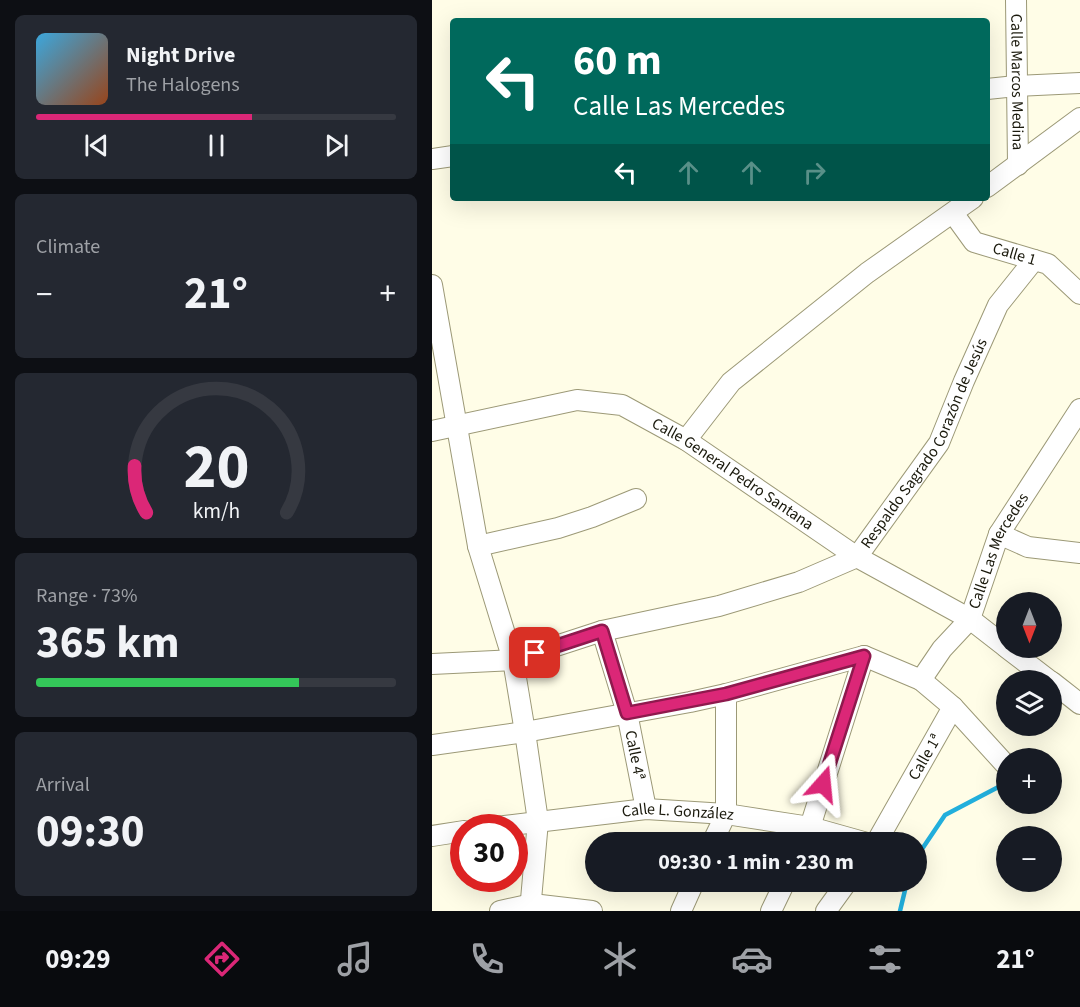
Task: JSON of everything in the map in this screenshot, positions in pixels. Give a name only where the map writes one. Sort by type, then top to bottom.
[{"type":"street","name":"Calle Marcos Medina","points":[[1016,0],[1018,165]]},
{"type":"street","points":[[990,89],[1080,83]]},
{"type":"street","points":[[990,186],[1080,118]]},
{"type":"street","points":[[432,159],[450,156]]},
{"type":"street","points":[[686,440],[731,382],[867,273],[969,201]]},
{"type":"street","name":"Calle 1","points":[[953,213],[974,242],[1048,264],[1080,294]]},
{"type":"street","name":"Respaldo Sagrado Corazón de Jesús","points":[[432,664],[513,660],[602,631],[719,606],[799,582],[857,557],[939,443],[999,305],[1034,260]]},
{"type":"street","points":[[432,285],[478,546],[513,660],[525,732],[538,821],[531,908]]},
{"type":"street","name":"Calle General Pedro Santana","points":[[432,431],[577,400],[622,405],[686,440],[857,557],[970,619],[996,639]]},
{"type":"street","name":"Calle Las Mercedes","points":[[921,680],[942,649],[970,619],[999,534],[1080,410]]},
{"type":"street","points":[[478,546],[558,528],[592,518],[636,500]]},
{"type":"street","points":[[999,534],[1028,547],[1080,553]]},
{"type":"street","name":"Calle 4ª","points":[[602,631],[627,713],[646,809]]},
{"type":"street","points":[[807,832],[864,656]]},
{"type":"street","points":[[432,745],[525,732],[726,694],[864,656],[921,680],[953,707],[996,754]]},
{"type":"street","name":"Calle General Pedro Santana","points":[[1020,658],[1035,670]]},
{"type":"street","name":"Calle General Pedro Santana","points":[[1062,690],[1080,704]]},
{"type":"street","points":[[717,832],[726,814],[726,694]]},
{"type":"street","name":"Calle 1ª","points":[[882,832],[953,707]]},
{"type":"street","name":"Calle L. González","points":[[528,822],[646,809],[726,814],[795,832]]},
{"type":"street","points":[[432,836],[450,833]]},
{"type":"street","points":[[681,911],[690,892]]},
{"type":"street","points":[[771,911],[780,892]]},
{"type":"street","points":[[826,911],[840,892]]},
{"type":"street","points":[[500,911],[531,908],[592,911]]},
{"type":"waterway","points":[[927,842],[945,815],[996,788]]},
{"type":"waterway","points":[[900,911],[905,892]]},
{"type":"route","points":[[535,653],[602,631],[627,713],[726,694],[864,656],[823,784]]}]
